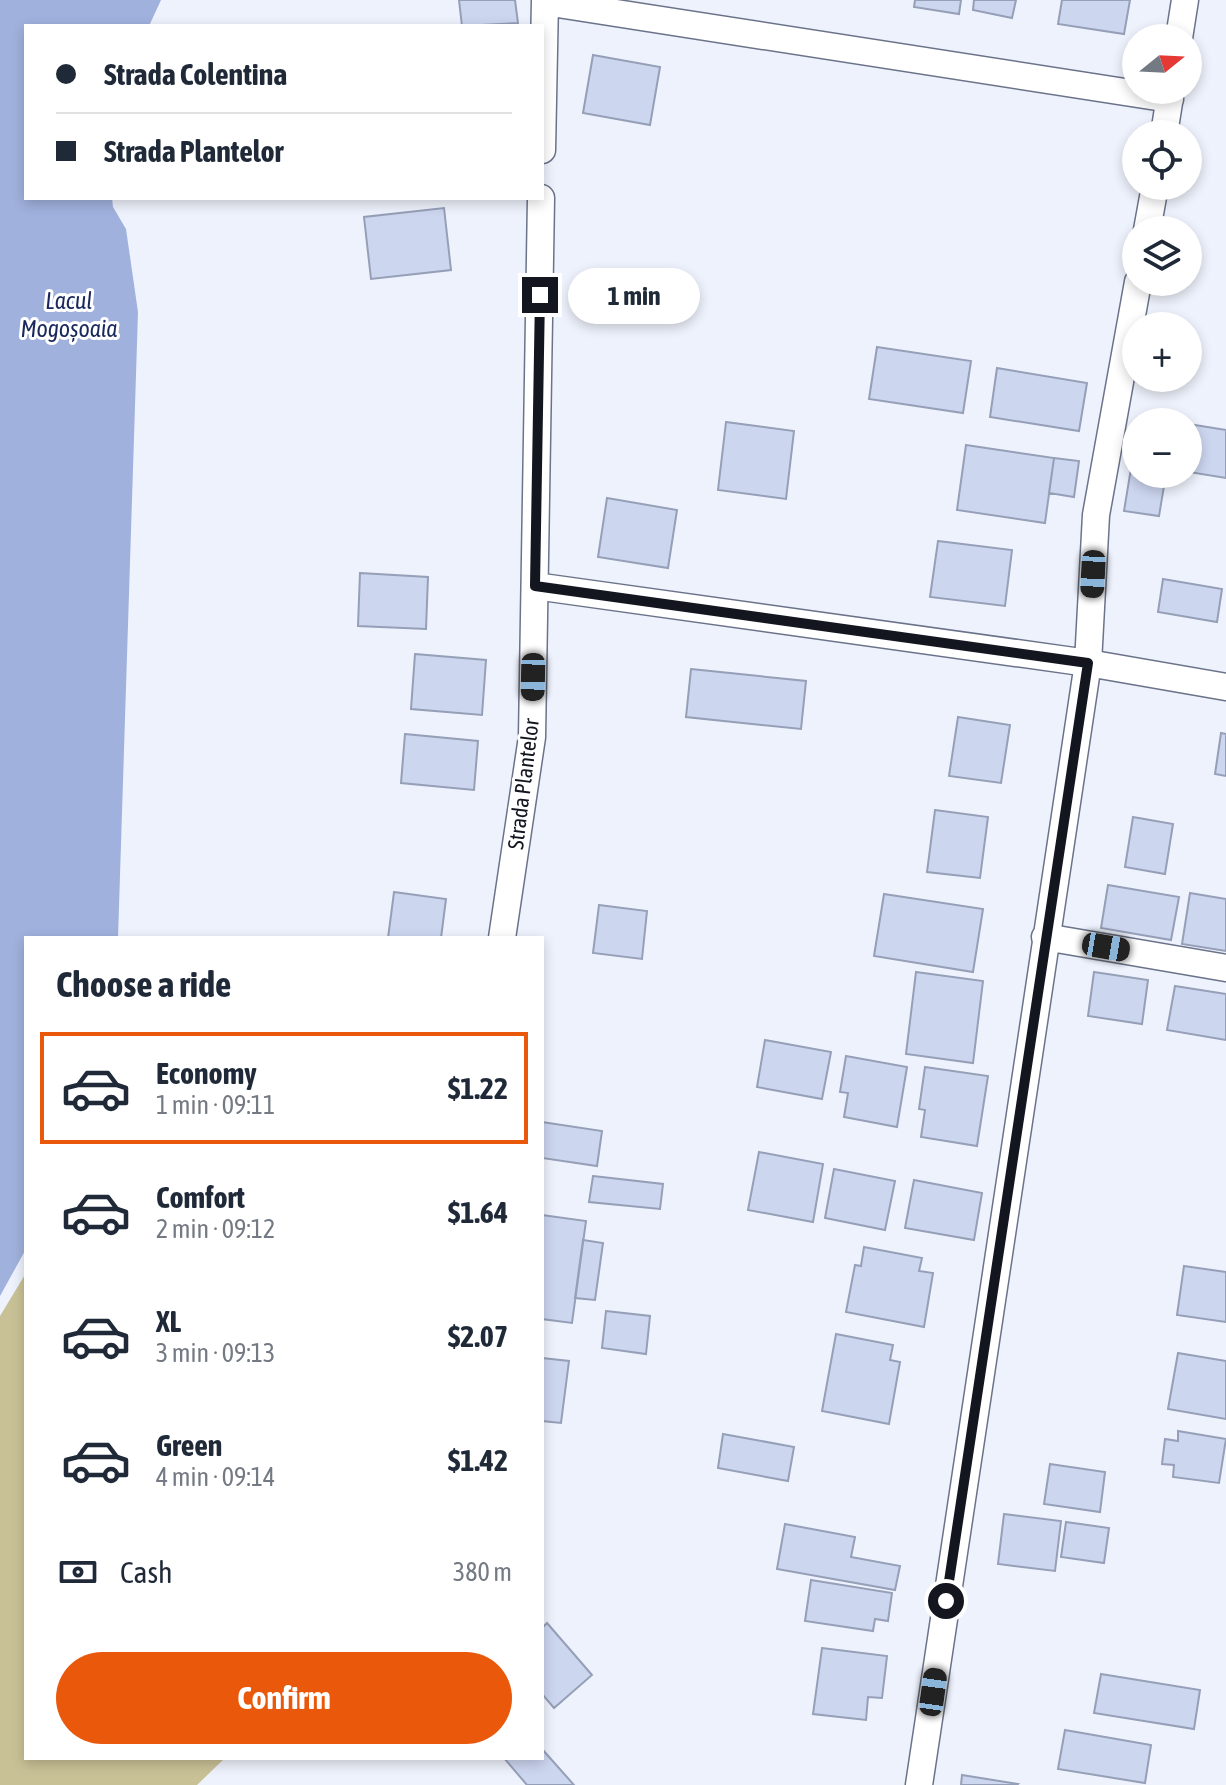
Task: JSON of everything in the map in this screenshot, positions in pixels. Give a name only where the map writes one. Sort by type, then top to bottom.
[{"type":"street","points":[[1181,24],[1185,0]]},
{"type":"street","points":[[544,51],[545,1],[1122,87]]},
{"type":"street","name":"Strada Plantelor","points":[[502,936],[532,737],[541,200]]},
{"type":"street","points":[[919,1785],[1088,663],[1096,515],[1135,296]]},
{"type":"street","points":[[535,586],[1088,663],[1226,687]]},
{"type":"street","points":[[1045,937],[1226,968]]},
{"type":"shaded area","points":[[24,1276],[24,1760],[223,1760],[197,1785],[0,1785],[0,1316]]},
{"type":"water","name":"Lacul Mogoșoaia","points":[[0,0],[161,0],[150,24],[24,24],[24,200],[112,200],[126,229],[138,312],[118,936],[24,936],[24,1253],[0,1296]]},
{"type":"building","points":[[459,0],[515,0],[518,23],[462,24]]},
{"type":"building","points":[[915,0],[961,0],[959,14],[914,7]]},
{"type":"building","points":[[974,0],[1016,0],[1012,18],[973,10]]},
{"type":"building","points":[[1062,0],[1130,0],[1122,34],[1058,24]]},
{"type":"building","points":[[593,55],[660,67],[650,125],[583,113]]},
{"type":"building","points":[[444,208],[451,270],[371,279],[364,217]]},
{"type":"building","points":[[877,347],[971,361],[963,413],[869,399]]},
{"type":"building","points":[[997,368],[1087,383],[1079,431],[990,417]]},
{"type":"building","points":[[726,422],[794,431],[786,499],[718,490]]},
{"type":"building","points":[[1202,426],[1226,430],[1226,478],[1202,474]]},
{"type":"building","points":[[966,445],[1054,458],[1045,523],[957,510]]},
{"type":"building","points":[[1054,458],[1079,461],[1074,497],[1049,493]]},
{"type":"building","points":[[1128,488],[1164,488],[1159,516],[1124,511]]},
{"type":"building","points":[[607,498],[677,510],[668,568],[598,557]]},
{"type":"building","points":[[938,541],[1012,550],[1005,606],[930,597]]},
{"type":"building","points":[[360,573],[428,577],[426,629],[358,626]]},
{"type":"building","points":[[1163,579],[1222,589],[1217,622],[1158,612]]},
{"type":"building","points":[[415,654],[486,660],[482,715],[411,709]]},
{"type":"building","points":[[691,669],[806,681],[801,729],[686,717]]},
{"type":"building","points":[[958,717],[1010,725],[1001,783],[949,776]]},
{"type":"building","points":[[1221,733],[1226,734],[1226,776],[1215,774]]},
{"type":"building","points":[[405,734],[478,741],[474,790],[401,783]]},
{"type":"building","points":[[935,810],[988,817],[980,878],[927,872]]},
{"type":"building","points":[[1133,817],[1173,824],[1165,874],[1125,867]]},
{"type":"building","points":[[1108,885],[1179,897],[1171,940],[1101,928]]},
{"type":"building","points":[[394,892],[446,899],[441,936],[388,936]]},
{"type":"building","points":[[1190,893],[1226,899],[1226,951],[1182,944]]},
{"type":"building","points":[[884,894],[983,909],[973,972],[874,956]]},
{"type":"building","points":[[599,905],[647,911],[642,959],[593,953]]},
{"type":"building","points":[[916,972],[983,981],[973,1063],[906,1054]]},
{"type":"building","points":[[1094,972],[1148,980],[1142,1024],[1088,1016]]},
{"type":"building","points":[[1175,986],[1226,994],[1226,1040],[1167,1030]]},
{"type":"building","points":[[765,1040],[831,1052],[822,1099],[757,1087]]},
{"type":"building","points":[[846,1056],[907,1067],[897,1127],[844,1117],[848,1093],[840,1092]]},
{"type":"building","points":[[925,1067],[988,1076],[977,1146],[921,1137],[925,1110],[919,1109]]},
{"type":"building","points":[[544,1122],[602,1131],[597,1166],[544,1158]]},
{"type":"building","points":[[759,1152],[823,1164],[813,1222],[748,1210]]},
{"type":"building","points":[[834,1169],[895,1181],[885,1230],[825,1218]]},
{"type":"building","points":[[593,1176],[663,1184],[660,1209],[589,1202]]},
{"type":"building","points":[[914,1180],[982,1193],[974,1240],[905,1228]]},
{"type":"building","points":[[544,1215],[586,1221],[572,1323],[544,1319]]},
{"type":"building","points":[[583,1240],[603,1243],[595,1300],[575,1298]]},
{"type":"building","points":[[864,1247],[922,1258],[919,1271],[933,1273],[924,1327],[846,1312],[855,1265],[861,1266]]},
{"type":"building","points":[[1184,1266],[1226,1272],[1226,1322],[1177,1315]]},
{"type":"building","points":[[606,1311],[650,1316],[646,1354],[602,1348]]},
{"type":"building","points":[[836,1334],[893,1345],[890,1360],[900,1362],[889,1424],[822,1411]]},
{"type":"building","points":[[1178,1353],[1226,1361],[1226,1419],[1168,1409]]},
{"type":"building","points":[[544,1358],[569,1361],[561,1423],[544,1421]]},
{"type":"building","points":[[1178,1431],[1226,1439],[1219,1483],[1173,1477],[1174,1465],[1162,1464],[1165,1439],[1178,1441]]},
{"type":"building","points":[[723,1434],[794,1447],[788,1481],[718,1468]]},
{"type":"building","points":[[1050,1464],[1105,1472],[1100,1512],[1044,1504]]},
{"type":"building","points":[[1004,1514],[1061,1521],[1055,1571],[998,1564]]},
{"type":"building","points":[[1066,1522],[1109,1528],[1104,1563],[1061,1557]]},
{"type":"building","points":[[785,1524],[855,1537],[851,1557],[900,1566],[895,1590],[777,1569]]},
{"type":"building","points":[[811,1580],[892,1593],[888,1621],[875,1619],[873,1631],[805,1621]]},
{"type":"building","points":[[547,1623],[592,1675],[554,1708],[544,1696],[544,1626]]},
{"type":"building","points":[[822,1648],[887,1656],[882,1698],[868,1697],[866,1720],[813,1714]]},
{"type":"building","points":[[1101,1674],[1200,1690],[1194,1729],[1094,1713]]},
{"type":"building","points":[[1065,1730],[1151,1745],[1145,1783],[1058,1769]]},
{"type":"building","points":[[544,1751],[574,1785],[527,1785],[506,1760],[544,1760]]},
{"type":"building","points":[[962,1775],[1018,1784],[961,1785]]},
{"type":"route","points":[[540,295],[535,586],[1088,663],[946,1601]]}]
